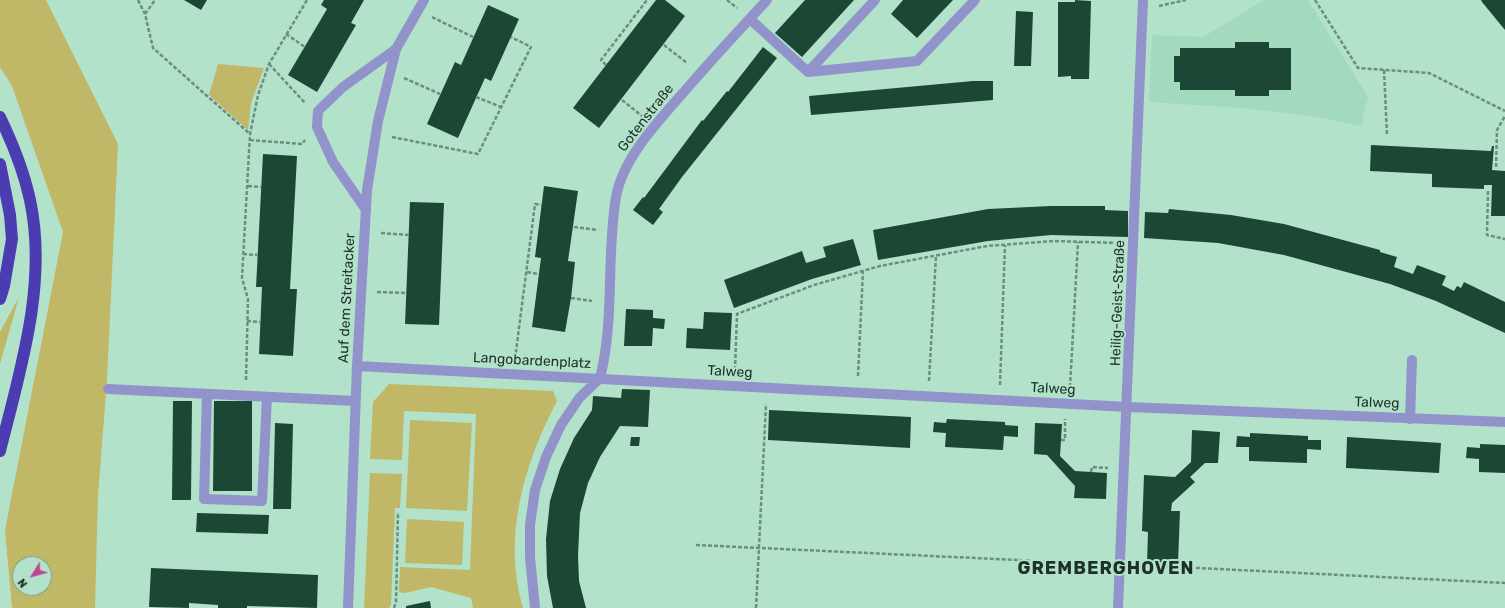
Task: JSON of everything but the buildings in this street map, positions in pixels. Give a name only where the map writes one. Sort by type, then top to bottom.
[{"type":"highway","points":[[0,117],[30,200],[35,245],[33,297],[19,373],[0,451]]},
{"type":"highway","points":[[0,164],[10,215],[12,239],[4,286],[0,299]]},
{"type":"street","name":"Auf dem Streitacker","points":[[348,608],[356,366],[366,210],[376,134],[396,49],[424,0]]},
{"type":"street","name":"Gotenstraße","points":[[600,378],[606,354],[612,232],[616,196],[626,166],[655,125],[767,0]]},
{"type":"street","points":[[808,72],[875,0]]},
{"type":"street","points":[[750,19],[808,72],[917,61],[975,0]]},
{"type":"street","name":"Heilig-Geist-Straße","points":[[1118,608],[1128,407],[1143,5]]},
{"type":"street","points":[[366,210],[333,162],[317,122],[318,111],[344,87],[396,49]]},
{"type":"street","points":[[1410,419],[1412,360]]},
{"type":"street","name":"Langobardenplatz","points":[[356,366],[600,378]]},
{"type":"street","name":"Talweg","points":[[600,378],[1128,407],[1505,422]]},
{"type":"street","name":"Langobardenplatz","points":[[535,608],[530,557],[530,524],[535,490],[546,457],[561,425],[580,397],[600,378]]},
{"type":"street","points":[[108,389],[355,401]]},
{"type":"street","points":[[207,394],[204,499],[262,501],[267,397]]},
{"type":"path","points":[[138,0],[145,14],[153,48],[250,134]]},
{"type":"path","points":[[145,14],[155,0]]},
{"type":"path","points":[[246,396],[248,299],[242,278],[250,134],[258,95],[269,64],[307,0]]},
{"type":"path","points":[[606,65],[601,60],[647,0]]},
{"type":"path","points":[[1143,5],[1186,0]]},
{"type":"path","points":[[1315,0],[1358,68],[1429,73],[1505,111]]},
{"type":"path","points":[[418,11],[473,37]]},
{"type":"path","points":[[286,34],[304,47]]},
{"type":"path","points":[[376,134],[478,154],[531,47],[511,37]]},
{"type":"path","points":[[664,45],[700,73]]},
{"type":"path","points":[[250,140],[302,144],[317,122],[269,64]]},
{"type":"path","points":[[1384,70],[1387,135]]},
{"type":"path","points":[[390,71],[440,94]]},
{"type":"path","points":[[476,97],[501,107]]},
{"type":"path","points":[[622,100],[655,125]]},
{"type":"path","points":[[1496,167],[1497,130],[1505,116]]},
{"type":"path","points":[[248,186],[261,187]]},
{"type":"path","points":[[1488,191],[1487,236],[1505,240]]},
{"type":"path","points":[[514,374],[535,204],[542,205]]},
{"type":"path","points":[[574,227],[612,232]]},
{"type":"path","points":[[364,232],[409,234]]},
{"type":"path","points":[[735,386],[737,314],[774,299],[880,266],[987,246],[1054,242],[1134,243]]},
{"type":"path","points":[[1061,440],[1064,440],[1078,242]]},
{"type":"path","points":[[1000,400],[1005,245]]},
{"type":"path","points":[[243,254],[258,255]]},
{"type":"path","points":[[928,397],[936,256]]},
{"type":"path","points":[[857,393],[863,271]]},
{"type":"path","points":[[527,272],[539,274]]},
{"type":"path","points":[[361,291],[407,293]]},
{"type":"path","points":[[571,298],[609,304]]},
{"type":"path","points":[[247,321],[260,322]]},
{"type":"path","points":[[756,608],[766,388]]},
{"type":"path","points":[[394,608],[396,602],[398,512]]},
{"type":"path","points":[[696,546],[1120,564],[1505,583]]},
{"type":"shaded area","points":[[0,0],[46,0],[118,144],[107,380],[98,496],[95,608],[12,608],[5,530],[63,232],[12,86],[0,67]]},
{"type":"shaded area","points":[[1264,0],[1308,0],[1368,97],[1361,126],[1312,116],[1242,108],[1149,102],[1152,35],[1203,37]]},
{"type":"shaded area","points":[[218,64],[264,68],[251,103],[248,130],[209,95]]},
{"type":"shaded area","points":[[19,297],[0,364],[0,332]]},
{"type":"shaded area","points":[[389,384],[553,391],[557,401],[545,425],[526,475],[516,528],[515,555],[517,581],[523,608],[473,608],[471,598],[431,587],[405,593],[399,592],[400,567],[470,570],[476,414],[404,411],[402,460],[370,459],[373,402]]},
{"type":"shaded area","points":[[410,420],[472,423],[467,511],[406,508]]},
{"type":"shaded area","points":[[370,473],[402,474],[400,508],[395,508],[391,604],[389,608],[364,608]]},
{"type":"shaded area","points":[[407,519],[464,522],[462,565],[405,563]]},
{"type":"district","name":"GREMBERGHOVEN","points":[[1106,569]]}]
